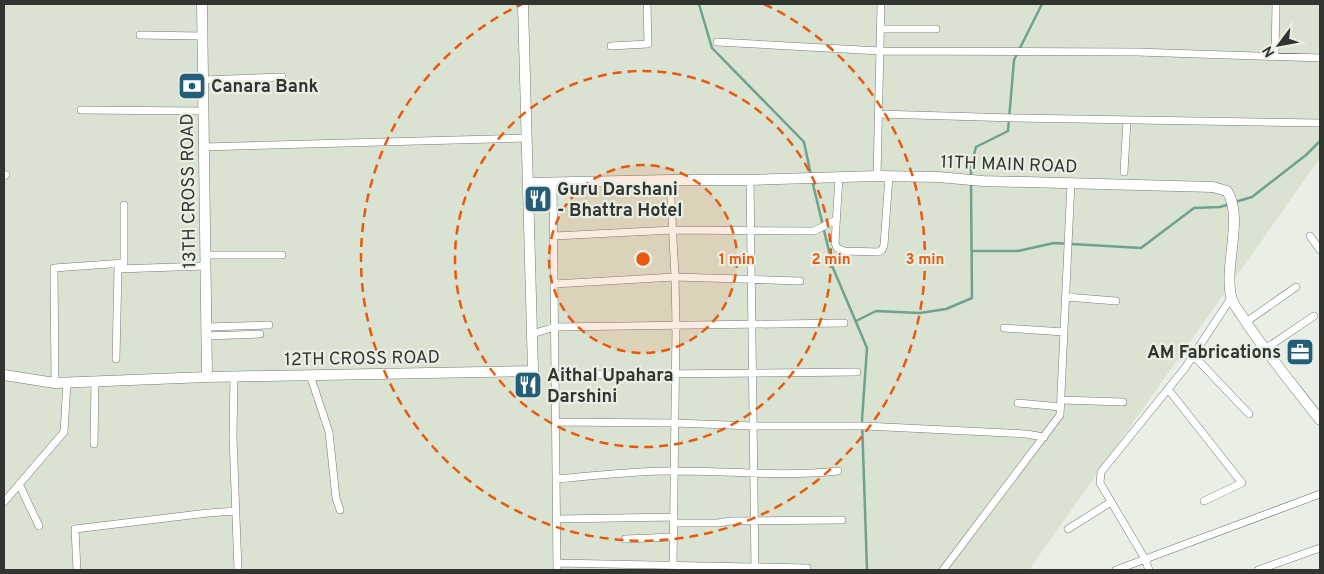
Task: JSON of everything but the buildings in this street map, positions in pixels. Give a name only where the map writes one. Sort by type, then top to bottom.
[{"type":"street","name":"13TH CROSS ROAD","points":[[202,4],[207,377]]},
{"type":"street","name":"12TH CROSS ROAD","points":[[4,375],[55,383],[234,376],[533,371],[523,4]]},
{"type":"street","points":[[611,46],[648,44],[647,4]]},
{"type":"street","points":[[877,176],[881,4]]},
{"type":"street","points":[[1275,56],[1276,4]]},
{"type":"street","points":[[881,29],[936,29]]},
{"type":"street","points":[[140,35],[202,36]]},
{"type":"street","points":[[717,42],[880,51],[1137,52],[1320,58]]},
{"type":"street","points":[[203,80],[282,77]]},
{"type":"street","points":[[81,110],[204,111]]},
{"type":"street","points":[[879,114],[1320,123]]},
{"type":"street","points":[[1124,172],[1126,120]]},
{"type":"street","points":[[204,147],[527,138]]},
{"type":"street","points":[[839,176],[835,243],[837,248],[844,251],[878,252],[882,250],[884,245],[889,176]]},
{"type":"street","name":"11TH MAIN ROAD","points":[[528,183],[889,176],[1214,187],[1227,191],[1235,212],[1230,264],[1231,298]]},
{"type":"street","points":[[670,180],[676,326],[673,568]]},
{"type":"street","points":[[750,180],[755,569]]},
{"type":"street","points":[[553,182],[557,567],[807,568]]},
{"type":"street","points":[[943,570],[1060,415],[1071,182]]},
{"type":"street","points":[[55,383],[54,268],[124,263],[124,205]]},
{"type":"street","points":[[554,236],[673,230],[814,231],[836,220]]},
{"type":"street","points":[[1310,236],[1320,250]]},
{"type":"street","points":[[205,255],[282,255]]},
{"type":"street","points":[[116,359],[118,269],[205,266]]},
{"type":"street","points":[[554,284],[675,277],[800,281]]},
{"type":"street","points":[[1246,322],[1296,287]]},
{"type":"street","points":[[1066,297],[1116,301]]},
{"type":"street","points":[[1149,570],[1145,559],[1100,483],[1101,472],[1168,389],[1231,298],[1265,349],[1320,420]]},
{"type":"street","points":[[1265,349],[1314,316]]},
{"type":"street","points":[[532,334],[555,327],[844,323]]},
{"type":"street","points":[[206,331],[269,325]]},
{"type":"street","points":[[1004,328],[1064,332]]},
{"type":"street","points":[[206,331],[260,334]]},
{"type":"street","points":[[1193,355],[1249,414]]},
{"type":"street","points":[[556,375],[857,372]]},
{"type":"street","points":[[310,375],[329,432],[336,498],[340,510]]},
{"type":"street","points":[[234,376],[233,437],[238,570]]},
{"type":"street","points":[[94,444],[95,381]]},
{"type":"street","points":[[4,502],[64,432],[67,382]]},
{"type":"street","points":[[1168,389],[1242,483],[1204,501]]},
{"type":"street","points":[[1018,403],[1123,402]]},
{"type":"street","points":[[556,422],[864,426],[1026,434],[1044,437]]},
{"type":"street","points":[[557,479],[674,470],[754,474],[838,472]]},
{"type":"street","points":[[19,484],[39,526]]},
{"type":"street","points":[[1116,570],[1320,494]]},
{"type":"street","points":[[1068,529],[1110,502]]},
{"type":"street","points":[[77,570],[75,529],[236,511]]},
{"type":"street","points":[[558,519],[755,522],[842,520]]},
{"type":"street","points":[[625,538],[674,538]]},
{"type":"street","points":[[1258,570],[1320,548]]},
{"type":"shaded area","points":[[4,4],[1320,4],[1320,158],[1029,570],[4,570]]},
{"type":"waterway","points":[[699,4],[712,48],[804,142],[811,175]]},
{"type":"waterway","points":[[971,177],[971,166],[976,147],[1008,131],[1014,60],[1042,4]]},
{"type":"waterway","points":[[1235,202],[1252,197],[1306,155],[1320,141]]},
{"type":"waterway","points":[[812,180],[833,268],[867,348],[862,420],[867,570]]},
{"type":"waterway","points":[[856,321],[876,311],[920,313],[946,309],[972,298],[971,183]]},
{"type":"waterway","points":[[972,251],[1018,251],[1054,243],[1141,248],[1194,208],[1220,207],[1230,204]]},
{"type":"place","name":"Canara Bank","points":[[192,86]]},
{"type":"place","name":"Guru Darshani - Bhattra Hotel","points":[[538,199]]},
{"type":"place","name":"AM Fabrications","points":[[1300,352]]},
{"type":"place","name":"Aithal Upahara Darshini","points":[[528,385]]}]
